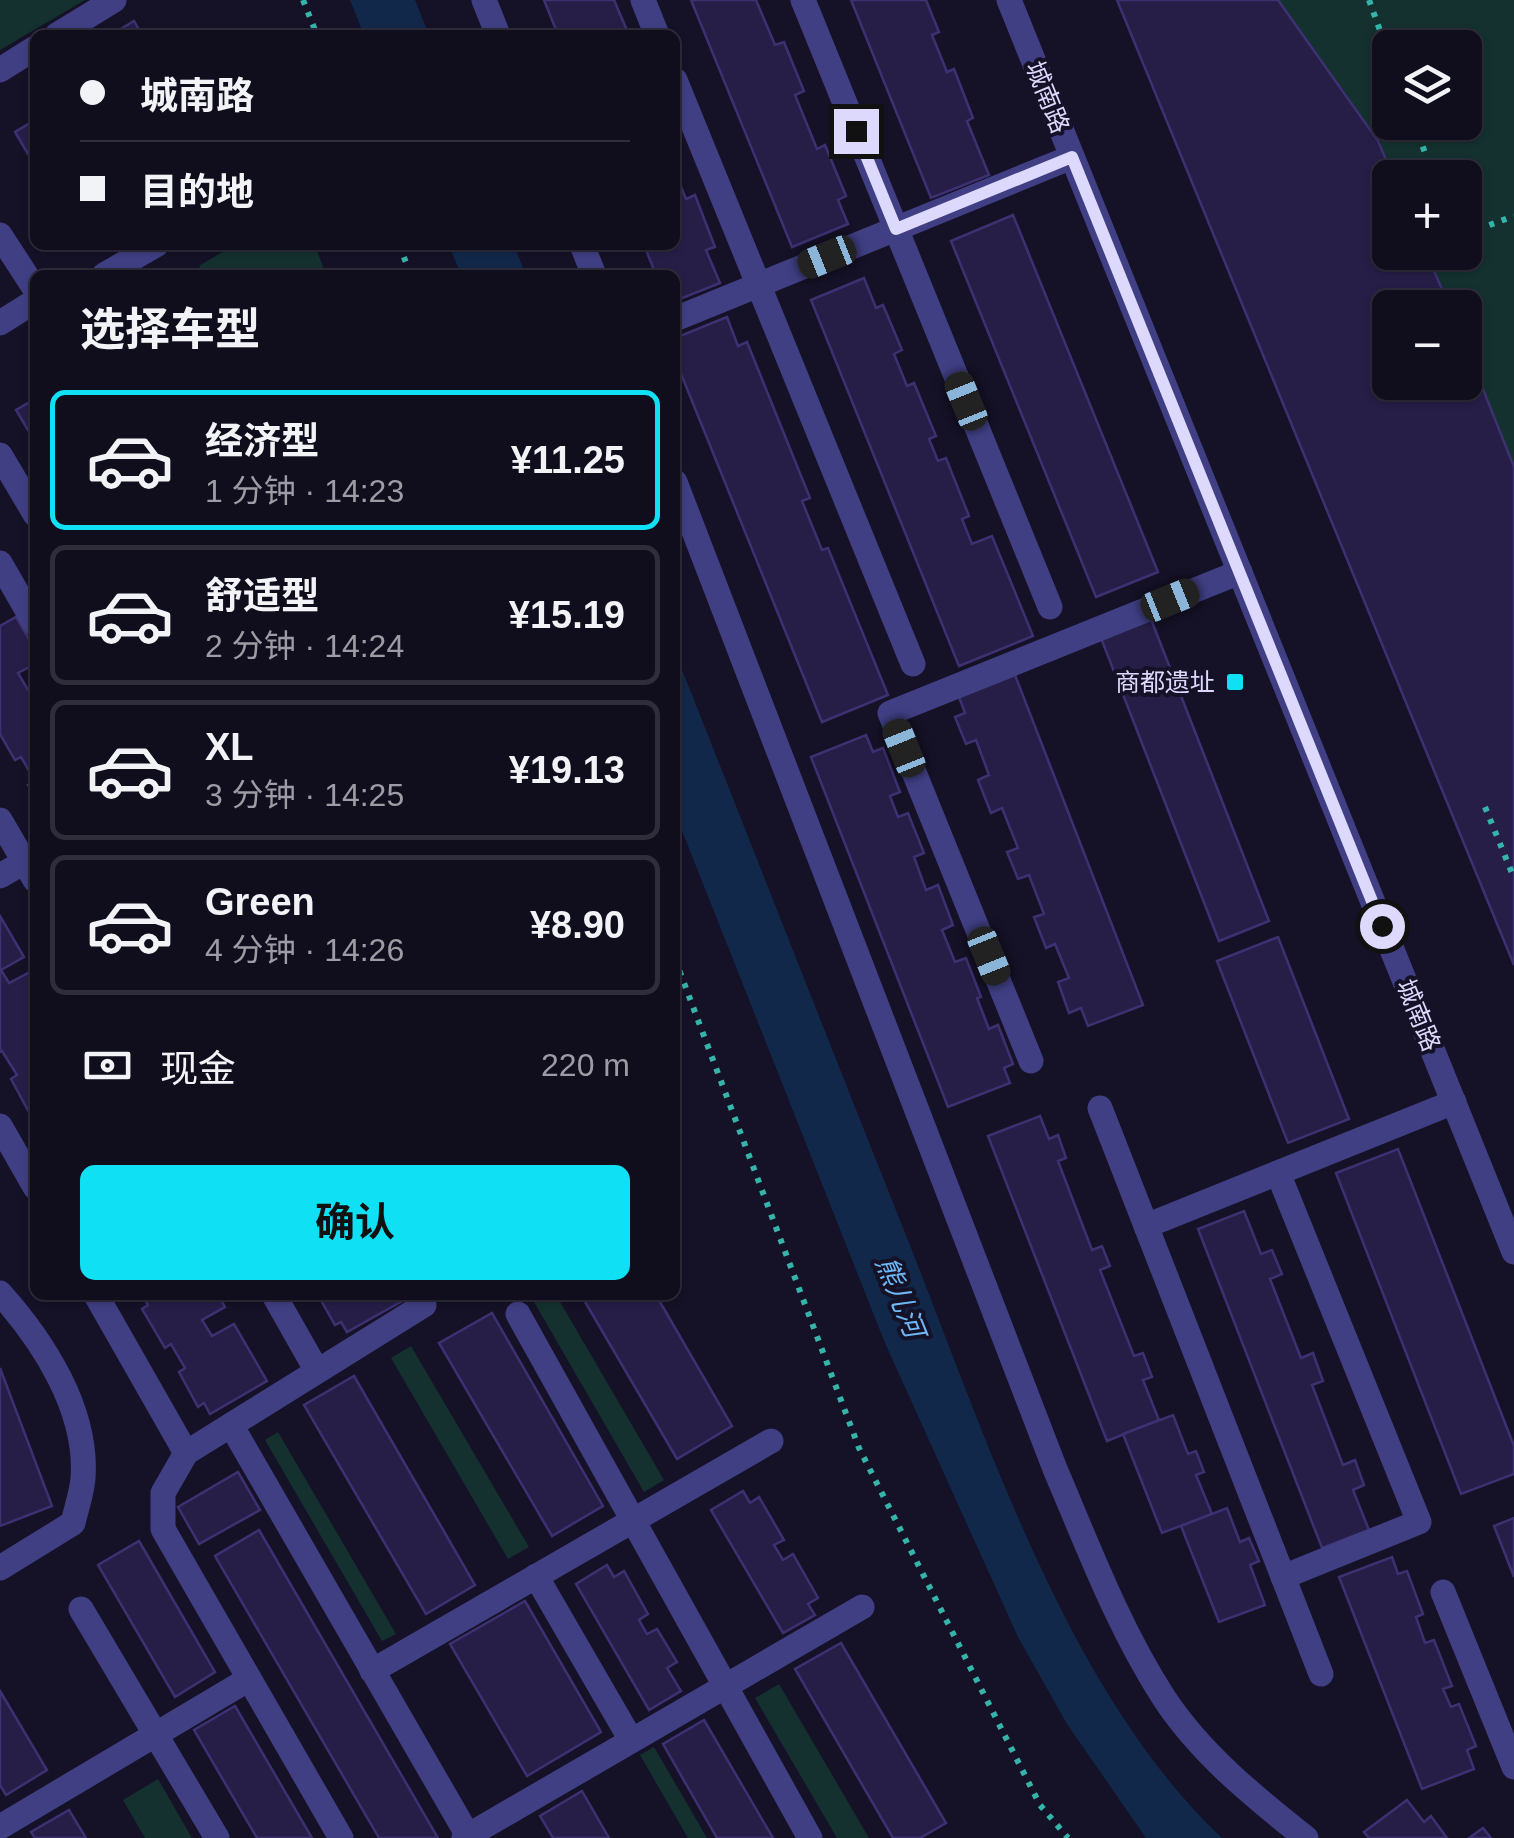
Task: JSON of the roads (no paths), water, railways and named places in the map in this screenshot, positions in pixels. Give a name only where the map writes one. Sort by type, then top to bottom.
[{"type":"street","points":[[65,30],[114,0]]},
{"type":"street","points":[[484,0],[496,30]]},
{"type":"street","points":[[642,0],[655,30]]},
{"type":"street","points":[[803,0],[1050,607]]},
{"type":"street","name":"城南路","points":[[1009,0],[1514,1252]]},
{"type":"street","points":[[0,70],[30,51]]},
{"type":"street","points":[[680,92],[913,664]]},
{"type":"street","points":[[680,317],[1072,157]]},
{"type":"street","points":[[0,236],[30,281]]},
{"type":"street","points":[[113,270],[147,250]]},
{"type":"street","points":[[0,323],[30,304]]},
{"type":"street","points":[[0,456],[30,506]]},
{"type":"street","points":[[680,495],[1055,1469],[1111,1600],[1164,1698],[1188,1729],[1247,1791],[1306,1838]]},
{"type":"street","points":[[0,563],[30,615]]},
{"type":"street","points":[[1031,1061],[890,713],[1240,572]]},
{"type":"street","points":[[0,820],[30,865]]},
{"type":"street","points":[[0,876],[30,866]]},
{"type":"street","points":[[1146,1226],[1454,1102]]},
{"type":"street","points":[[1100,1108],[1320,1674]]},
{"type":"street","points":[[0,1126],[30,1179]]},
{"type":"street","points":[[1278,1173],[1419,1522],[1282,1577]]},
{"type":"street","points":[[0,1293],[32,1329],[61,1377],[84,1456],[83,1482],[73,1523],[0,1568]]},
{"type":"street","points":[[99,1300],[186,1452]]},
{"type":"street","points":[[277,1300],[317,1371]]},
{"type":"street","points":[[341,1838],[163,1530],[163,1494],[186,1452],[424,1305],[421,1300]]},
{"type":"street","points":[[518,1314],[810,1838]]},
{"type":"street","points":[[231,1425],[466,1836],[862,1606]]},
{"type":"street","points":[[372,1671],[771,1441]]},
{"type":"street","points":[[536,1576],[631,1740]]},
{"type":"street","points":[[1444,1592],[1514,1767]]},
{"type":"street","points":[[81,1609],[217,1838]]},
{"type":"street","points":[[0,1826],[249,1678]]},
{"type":"water","points":[[350,0],[415,0],[427,30],[362,30]]},
{"type":"water","points":[[451,250],[516,250],[524,270],[459,270]]},
{"type":"water","name":"熊儿河","points":[[680,665],[970,1401],[1038,1561],[1076,1639],[1120,1712],[1168,1779],[1222,1838],[1146,1838],[1067,1724],[1018,1637],[885,1343],[680,826]]},
{"type":"place","name":"商都遗址","points":[[1235,682]]}]
